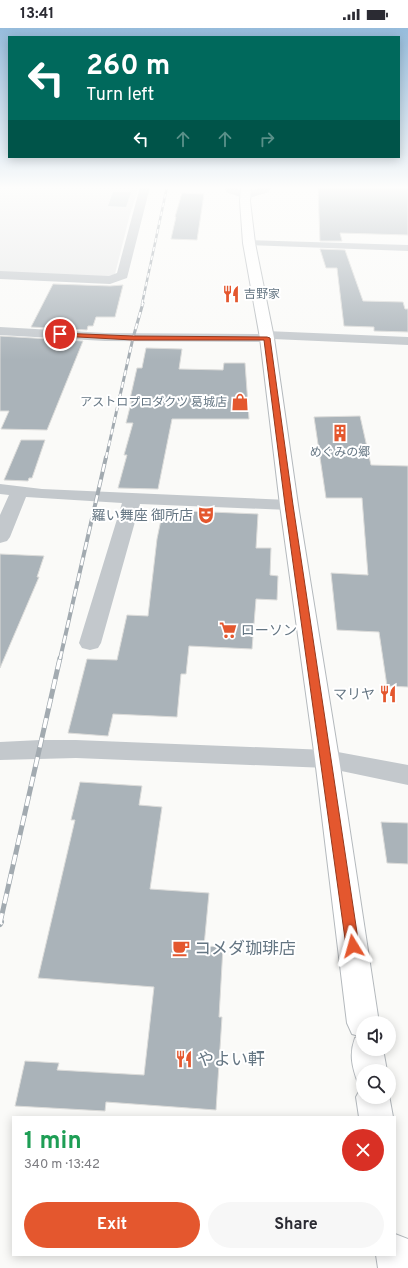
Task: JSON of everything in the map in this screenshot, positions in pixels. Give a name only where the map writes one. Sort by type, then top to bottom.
[{"type":"highway","points":[[249,245],[267,337],[289,505],[327,759],[362,1016]]},
{"type":"highway","points":[[375,1104],[376,1116]]},
{"type":"highway","points":[[395,1256],[397,1268]]},
{"type":"street","points":[[0,275],[110,280],[123,275],[131,245]]},
{"type":"street","points":[[308,245],[408,248]]},
{"type":"street","points":[[0,331],[105,337],[207,339],[267,337],[408,341]]},
{"type":"street","points":[[0,489],[19,492],[289,505]]},
{"type":"street","points":[[0,537],[19,492]]},
{"type":"street","points":[[90,643],[134,497]]},
{"type":"street","points":[[0,751],[76,749],[327,759],[408,775]]},
{"type":"shaded area","points":[[0,245],[122,245],[115,274],[107,277],[0,273]]},
{"type":"building","points":[[320,249],[345,250],[363,301],[403,302],[405,309],[408,309],[408,332],[374,331],[374,327],[344,326],[337,268],[326,268]]},
{"type":"building","points":[[53,284],[123,285],[115,317],[96,317],[93,326],[88,326],[87,330],[31,327]]},
{"type":"building","points":[[0,336],[83,341],[47,430],[1,429],[9,411],[0,411]]},
{"type":"building","points":[[146,348],[182,349],[179,369],[223,370],[224,363],[245,363],[249,419],[172,419],[158,489],[118,488],[127,455],[124,455],[133,423],[126,423],[132,399],[130,399],[137,368],[142,368]]},
{"type":"building","points":[[360,416],[371,465],[408,466],[408,687],[387,686],[379,632],[337,630],[331,573],[368,575],[362,498],[326,498],[314,417]]},
{"type":"building","points":[[21,440],[45,440],[32,478],[29,478],[28,481],[4,480]]},
{"type":"building","points":[[163,510],[258,514],[256,548],[271,548],[270,575],[278,576],[277,600],[256,599],[252,649],[189,646],[186,674],[181,674],[177,717],[113,714],[108,736],[68,733],[87,659],[117,660],[127,615],[148,616],[157,539]]},
{"type":"building","points":[[0,554],[44,556],[37,577],[39,577],[0,668]]},
{"type":"building","points":[[80,782],[142,786],[139,805],[162,807],[150,889],[209,893],[204,946],[223,947],[219,1017],[222,1017],[216,1110],[106,1102],[105,1111],[15,1106],[25,1061],[59,1063],[57,1070],[144,1075],[154,987],[38,978],[75,820],[71,820]]},
{"type":"building","points":[[381,822],[408,823],[408,864],[387,863]]},
{"type":"railway","points":[[142,304],[155,245]]},
{"type":"railway","points":[[106,458],[133,338],[143,303]]},
{"type":"railway","points":[[60,659],[106,457]]},
{"type":"railway","points":[[0,923],[60,658]]},
{"type":"place","name":"吉野家","points":[[231,294]]},
{"type":"place","name":"アストロプロダクツ 葛城店","points":[[240,402]]},
{"type":"place","name":"めぐみの郷","points":[[340,433]]},
{"type":"place","name":"羅い舞座 御所店","points":[[206,515]]},
{"type":"place","name":"ローソン","points":[[228,630]]},
{"type":"place","name":"マリヤ","points":[[388,694]]},
{"type":"place","name":"コメダ珈琲店","points":[[181,948]]},
{"type":"place","name":"やよい軒","points":[[184,1059]]},
{"type":"route","points":[[60,334],[133,338],[267,338],[289,505],[353,946]]}]
